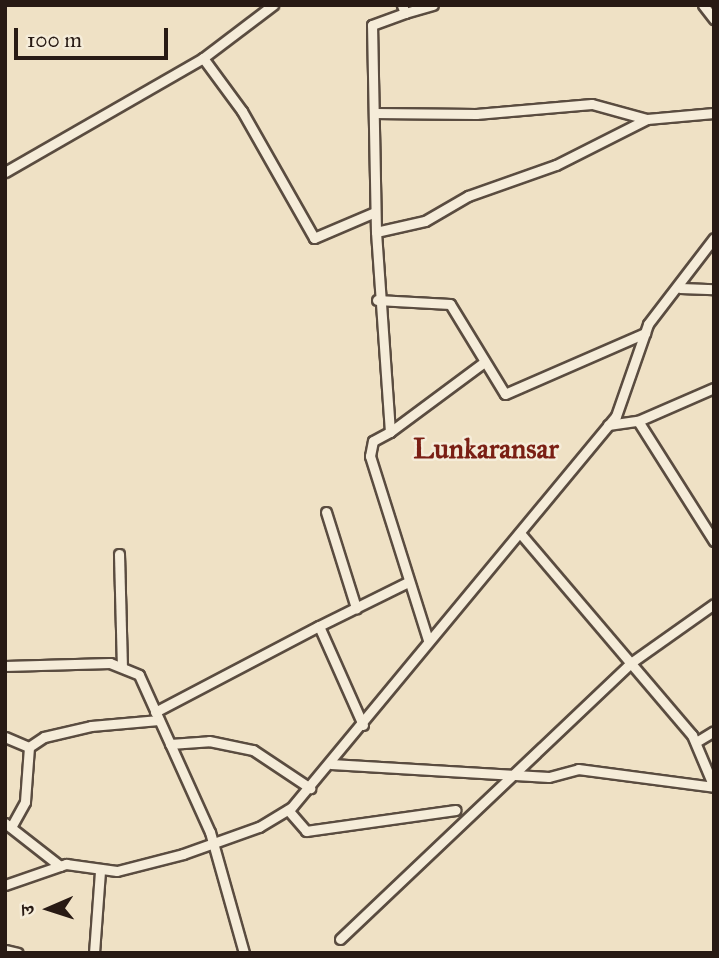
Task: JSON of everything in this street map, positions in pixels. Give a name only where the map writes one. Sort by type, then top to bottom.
[{"type":"street","points":[[5,172],[203,58],[273,5]]},
{"type":"street","points":[[390,432],[377,300],[372,24],[403,9],[433,5]]},
{"type":"street","points":[[703,5],[714,19]]},
{"type":"street","points":[[203,58],[242,111],[314,238],[375,212]]},
{"type":"street","points":[[374,113],[476,114],[592,104],[647,119],[714,113]]},
{"type":"street","points":[[376,232],[425,221],[468,196],[556,165],[647,119]]},
{"type":"street","points":[[5,885],[60,866],[100,871],[212,843],[288,810],[331,764],[428,640],[608,425],[645,333],[680,288],[698,252],[714,238]]},
{"type":"street","points":[[680,288],[714,289]]},
{"type":"street","points":[[377,300],[450,304],[483,363],[505,394],[645,333]]},
{"type":"street","points":[[428,640],[370,456],[373,442],[483,363]]},
{"type":"street","points":[[608,425],[638,421],[714,388]]},
{"type":"street","points":[[638,421],[714,541]]},
{"type":"street","points":[[326,512],[356,608]]},
{"type":"street","points":[[331,764],[519,772],[549,777],[605,771],[714,787],[696,741],[632,662],[520,533]]},
{"type":"street","points":[[119,554],[122,667]]},
{"type":"street","points":[[5,737],[29,747],[90,726],[157,716],[319,626],[408,582]]},
{"type":"street","points":[[340,939],[632,662],[714,604]]},
{"type":"street","points":[[319,626],[363,725]]},
{"type":"street","points":[[5,666],[122,667],[139,675],[212,843],[244,953]]},
{"type":"street","points":[[696,741],[714,731]]},
{"type":"street","points":[[170,744],[209,741],[253,750],[310,788]]},
{"type":"street","points":[[29,747],[25,802],[8,825],[60,866]]},
{"type":"street","points":[[288,810],[306,831],[456,810]]},
{"type":"street","points":[[94,953],[100,871]]},
{"type":"street","points":[[5,950],[18,953]]},
{"type":"district","name":"Lunkaransar","points":[[486,449]]}]
